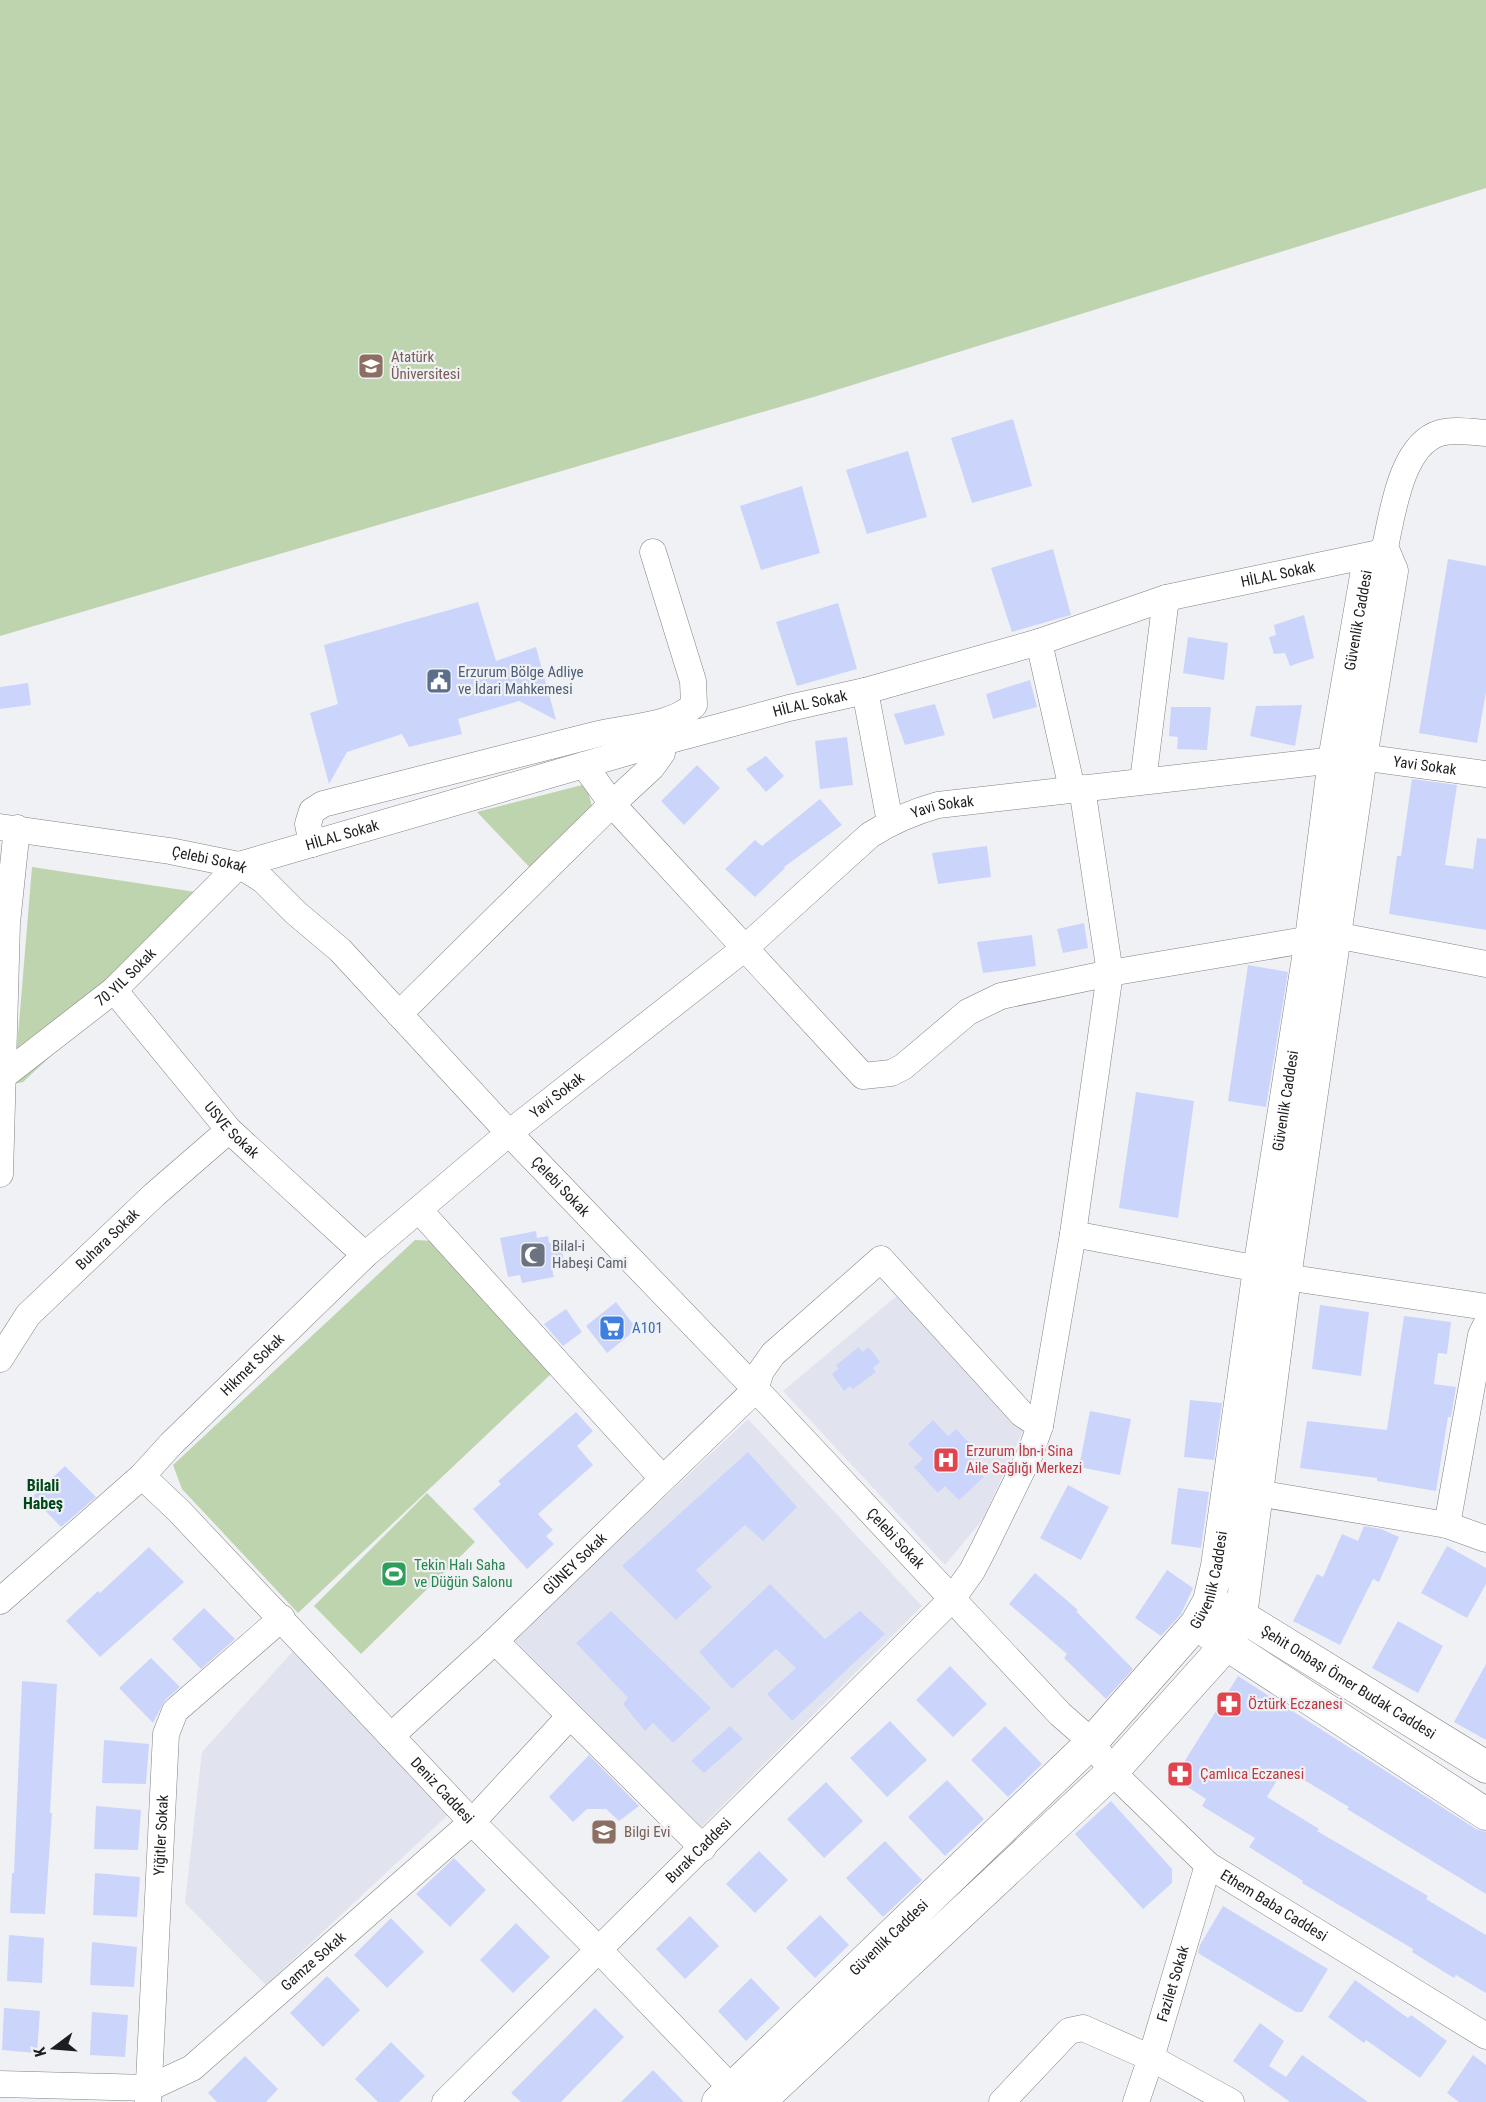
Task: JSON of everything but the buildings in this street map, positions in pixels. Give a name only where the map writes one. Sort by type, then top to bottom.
[{"type":"main road","name":"Güvenlik Caddesi","points":[[738,2099],[1092,1742],[1202,1612],[1218,1566],[1272,1273],[1348,758],[1392,572],[1384,552]]},
{"type":"main road","name":"Güvenlik Caddesi","points":[[738,2099],[1112,1772],[1227,1644],[1241,1616],[1257,1493],[1272,1273]]},
{"type":"main road","name":"Şehit Onbaşı Ömer Budak Caddesi","points":[[1202,1612],[1241,1616],[1486,1767]]},
{"type":"main road","points":[[1202,1612],[1227,1644],[1486,1814]]},
{"type":"street","points":[[1384,552],[1404,472],[1418,447],[1433,435],[1442,432],[1486,433]]},
{"type":"street","points":[[312,844],[308,824],[312,811],[322,804],[603,733],[667,720],[686,713],[694,705],[693,681],[653,552]]},
{"type":"street","name":"HİLAL Sokak","points":[[240,864],[663,742],[789,708],[865,691],[1039,642],[1166,597],[1384,552]]},
{"type":"street","points":[[1143,781],[1166,597]]},
{"type":"street","name":"Burak Caddesi","points":[[445,2102],[600,1951],[952,1599],[972,1571],[1030,1454],[1040,1426],[1073,1234],[1110,974],[1077,789],[1039,642]]},
{"type":"street","points":[[865,691],[890,822]]},
{"type":"street","points":[[399,1014],[658,761],[662,753],[663,742]]},
{"type":"street","name":"Yavi Sokak","points":[[509,1133],[745,948],[870,835],[912,812],[938,806],[1348,758],[1486,774]]},
{"type":"street","points":[[584,765],[612,804],[863,1076],[878,1076],[903,1067],[968,1012],[985,1002],[1001,996],[1110,974],[1323,937],[1486,964]]},
{"type":"street","points":[[0,1174],[3,937],[8,827]]},
{"type":"street","name":"Çelebi Sokak","points":[[8,827],[170,851],[240,864],[263,880],[296,913],[340,950],[509,1133],[1060,1714],[1092,1742]]},
{"type":"street","name":"70.YIL Sokak","points":[[2,1077],[114,990],[240,864]]},
{"type":"street","name":"USVE Sokak","points":[[114,990],[229,1130],[365,1255]]},
{"type":"street","name":"Buhara Sokak","points":[[0,1359],[28,1315],[154,1195],[229,1130]]},
{"type":"street","name":"Hikmet Sokak","points":[[0,1601],[142,1476],[171,1444],[365,1255],[509,1133]]},
{"type":"street","points":[[419,1210],[662,1478]]},
{"type":"street","points":[[1073,1234],[1272,1273],[1486,1307]]},
{"type":"street","points":[[755,1390],[762,1371],[773,1354],[880,1259],[1022,1414],[1040,1426]]},
{"type":"street","points":[[1447,1525],[1481,1335],[1486,1325]]},
{"type":"street","name":"GÜNEY Sokak","points":[[391,1736],[495,1641],[755,1390]]},
{"type":"street","name":"Deniz Caddesi","points":[[142,1476],[282,1618],[472,1822],[600,1951],[738,2099]]},
{"type":"street","points":[[1257,1493],[1447,1525],[1486,1539]]},
{"type":"street","name":"Yiğitler Sokak","points":[[148,2095],[166,1734],[175,1711],[282,1618]]},
{"type":"street","points":[[495,1641],[703,1848]]},
{"type":"street","name":"Gamze Sokak","points":[[148,2095],[192,2068],[472,1822],[570,1716]]},
{"type":"street","name":"Ethem Baba Caddesi","points":[[1092,1742],[1112,1772],[1208,1865],[1486,2037]]},
{"type":"street","name":"Fazilet Sokak","points":[[1136,2102],[1208,1865]]},
{"type":"street","points":[[1002,2102],[1069,2031],[1083,2028],[1151,2058],[1231,2102]]},
{"type":"street","points":[[0,2084],[148,2095]]},
{"type":"shaded area","points":[[899,1294],[1023,1431],[983,1519],[945,1565],[783,1391]]},
{"type":"shaded area","points":[[748,1419],[922,1606],[696,1832],[510,1645]]},
{"type":"shaded area","points":[[296,1648],[450,1813],[266,1985],[185,1903],[202,1752]]},
{"type":"green space","name":"Atatürk Üniversitesi","points":[[0,0],[1486,0],[1486,188],[817,396],[0,636]]},
{"type":"green space","points":[[586,784],[594,814],[535,873],[477,812]]},
{"type":"green space","points":[[32,867],[222,896],[23,1082],[14,1084]]},
{"type":"green space","points":[[415,1240],[434,1241],[551,1374],[298,1613],[182,1489],[173,1465]]},
{"type":"green space","name":"Tekin Halı Saha ve Düğün Salonu","points":[[427,1493],[475,1542],[361,1654],[314,1606]]},
{"type":"place","name":"Atatürk Üniversitesi","points":[[371,366]]},
{"type":"place","name":"Erzurum Bölge Adliye ve İdari Mahkemesi","points":[[439,681]]},
{"type":"place","name":"Bilal-i Habeşi Cami","points":[[533,1255]]},
{"type":"place","name":"A101","points":[[612,1328]]},
{"type":"place","name":"Erzurum İbn-i Sina Aile Sağlığı Merkezi","points":[[946,1460]]},
{"type":"place","name":"Tekin Halı Saha ve Düğün Salonu","points":[[394,1574]]},
{"type":"place","name":"Öztürk Eczanesi","points":[[1229,1704]]},
{"type":"place","name":"Çamlıca Eczanesi","points":[[1180,1774]]},
{"type":"place","name":"Bilgi Evi","points":[[604,1832]]},
{"type":"district","name":"Bilali Habeş","points":[[43,1494]]}]
